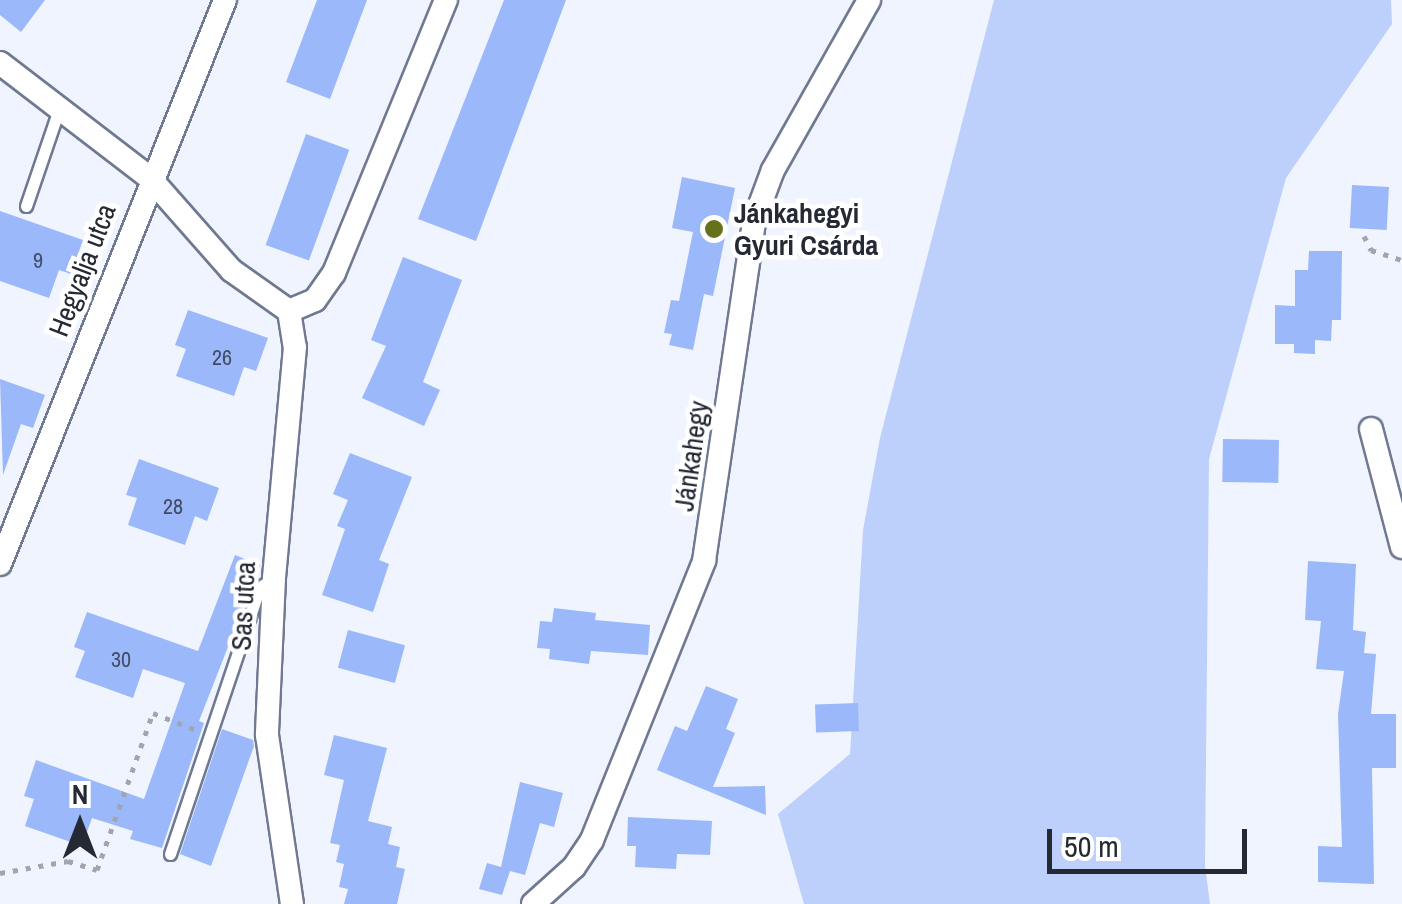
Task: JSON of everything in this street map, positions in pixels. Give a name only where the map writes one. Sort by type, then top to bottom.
[{"type":"street","name":"Hegyalja utca","points":[[0,564],[150,178],[225,0]]},
{"type":"street","points":[[0,64],[150,178],[230,270],[289,311],[315,300],[334,273],[446,0]]},
{"type":"street","name":"Jánkahegy","points":[[534,904],[574,868],[592,840],[704,560],[754,221],[773,170],[869,0]]},
{"type":"street","name":"Sas utca","points":[[289,311],[295,347],[274,578],[267,735],[292,904]]},
{"type":"street","points":[[1371,429],[1402,547]]},
{"type":"lane","points":[[26,206],[59,110]]},
{"type":"lane","points":[[170,854],[260,586],[274,578]]},
{"type":"path","points":[[1364,236],[1371,250],[1402,260]]},
{"type":"path","points":[[0,873],[68,861],[97,870],[153,713],[204,734],[210,715],[216,718]]},
{"type":"shaded area","points":[[994,0],[1391,0],[1392,24],[1286,178],[1209,459],[1205,865],[1210,904],[804,904],[778,814],[850,754],[863,530],[880,438]]},
{"type":"building","points":[[0,0],[45,0],[21,32],[0,15]]},
{"type":"building","points":[[317,0],[367,0],[330,99],[286,82]]},
{"type":"building","points":[[504,0],[566,0],[476,241],[418,219]]},
{"type":"building","points":[[306,134],[349,150],[309,261],[266,245]]},
{"type":"building","points":[[682,177],[735,188],[713,296],[704,294],[693,350],[669,345],[672,334],[664,333],[671,300],[679,301],[693,232],[672,228]]},
{"type":"building","points":[[1352,185],[1389,187],[1387,230],[1350,228]]},
{"type":"building","points":[[0,211],[83,240],[71,274],[59,270],[49,298],[0,281]]},
{"type":"building","points":[[1309,251],[1342,251],[1341,320],[1332,320],[1331,341],[1315,340],[1315,354],[1294,353],[1294,344],[1275,344],[1275,305],[1295,306],[1295,270],[1308,270]]},
{"type":"building","points":[[403,257],[462,280],[423,382],[440,390],[424,426],[362,398],[386,346],[371,340]]},
{"type":"building","points":[[188,310],[268,338],[256,371],[244,367],[234,396],[176,376],[186,349],[175,345]]},
{"type":"building","points":[[0,379],[45,395],[33,428],[21,424],[3,475]]},
{"type":"building","points":[[1223,439],[1279,440],[1278,483],[1222,482]]},
{"type":"building","points":[[350,453],[412,477],[379,560],[389,564],[373,612],[322,595],[345,529],[337,526],[348,500],[333,494]]},
{"type":"building","points":[[139,459],[219,488],[207,521],[195,516],[185,545],[128,525],[137,498],[126,495]]},
{"type":"building","points":[[235,555],[260,565],[199,721],[204,723],[162,848],[130,839],[133,831],[92,818],[82,846],[25,826],[34,799],[24,796],[36,760],[144,799],[185,683],[143,669],[133,698],[75,677],[85,651],[74,647],[87,612],[198,651]]},
{"type":"building","points":[[1308,561],[1356,564],[1353,630],[1366,632],[1364,653],[1376,654],[1371,714],[1396,714],[1396,768],[1372,768],[1374,884],[1318,882],[1318,846],[1342,847],[1338,714],[1344,671],[1316,669],[1321,621],[1305,620]]},
{"type":"building","points":[[554,608],[596,613],[595,620],[650,625],[648,655],[591,651],[589,664],[549,659],[550,649],[537,648],[540,621],[552,622]]},
{"type":"building","points":[[348,630],[405,645],[395,683],[338,668]]},
{"type":"building","points":[[706,686],[738,699],[726,729],[735,733],[713,787],[765,786],[766,815],[657,770],[675,726],[687,731]]},
{"type":"building","points":[[858,703],[859,731],[816,732],[815,705]]},
{"type":"building","points":[[222,729],[253,740],[254,746],[211,866],[180,854]]},
{"type":"building","points":[[334,735],[387,748],[368,821],[392,827],[388,844],[400,847],[396,867],[405,869],[397,904],[344,904],[348,889],[339,887],[344,864],[336,862],[340,845],[330,843],[344,780],[324,775]]},
{"type":"building","points":[[520,782],[563,793],[554,827],[540,823],[525,875],[510,871],[502,895],[479,889],[487,863],[501,867]]},
{"type":"building","points":[[628,817],[712,821],[710,855],[677,854],[676,869],[635,867],[636,846],[627,846]]},
{"type":"place","name":"Jánkahegyi Gyuri Csárda","points":[[714,229]]}]
